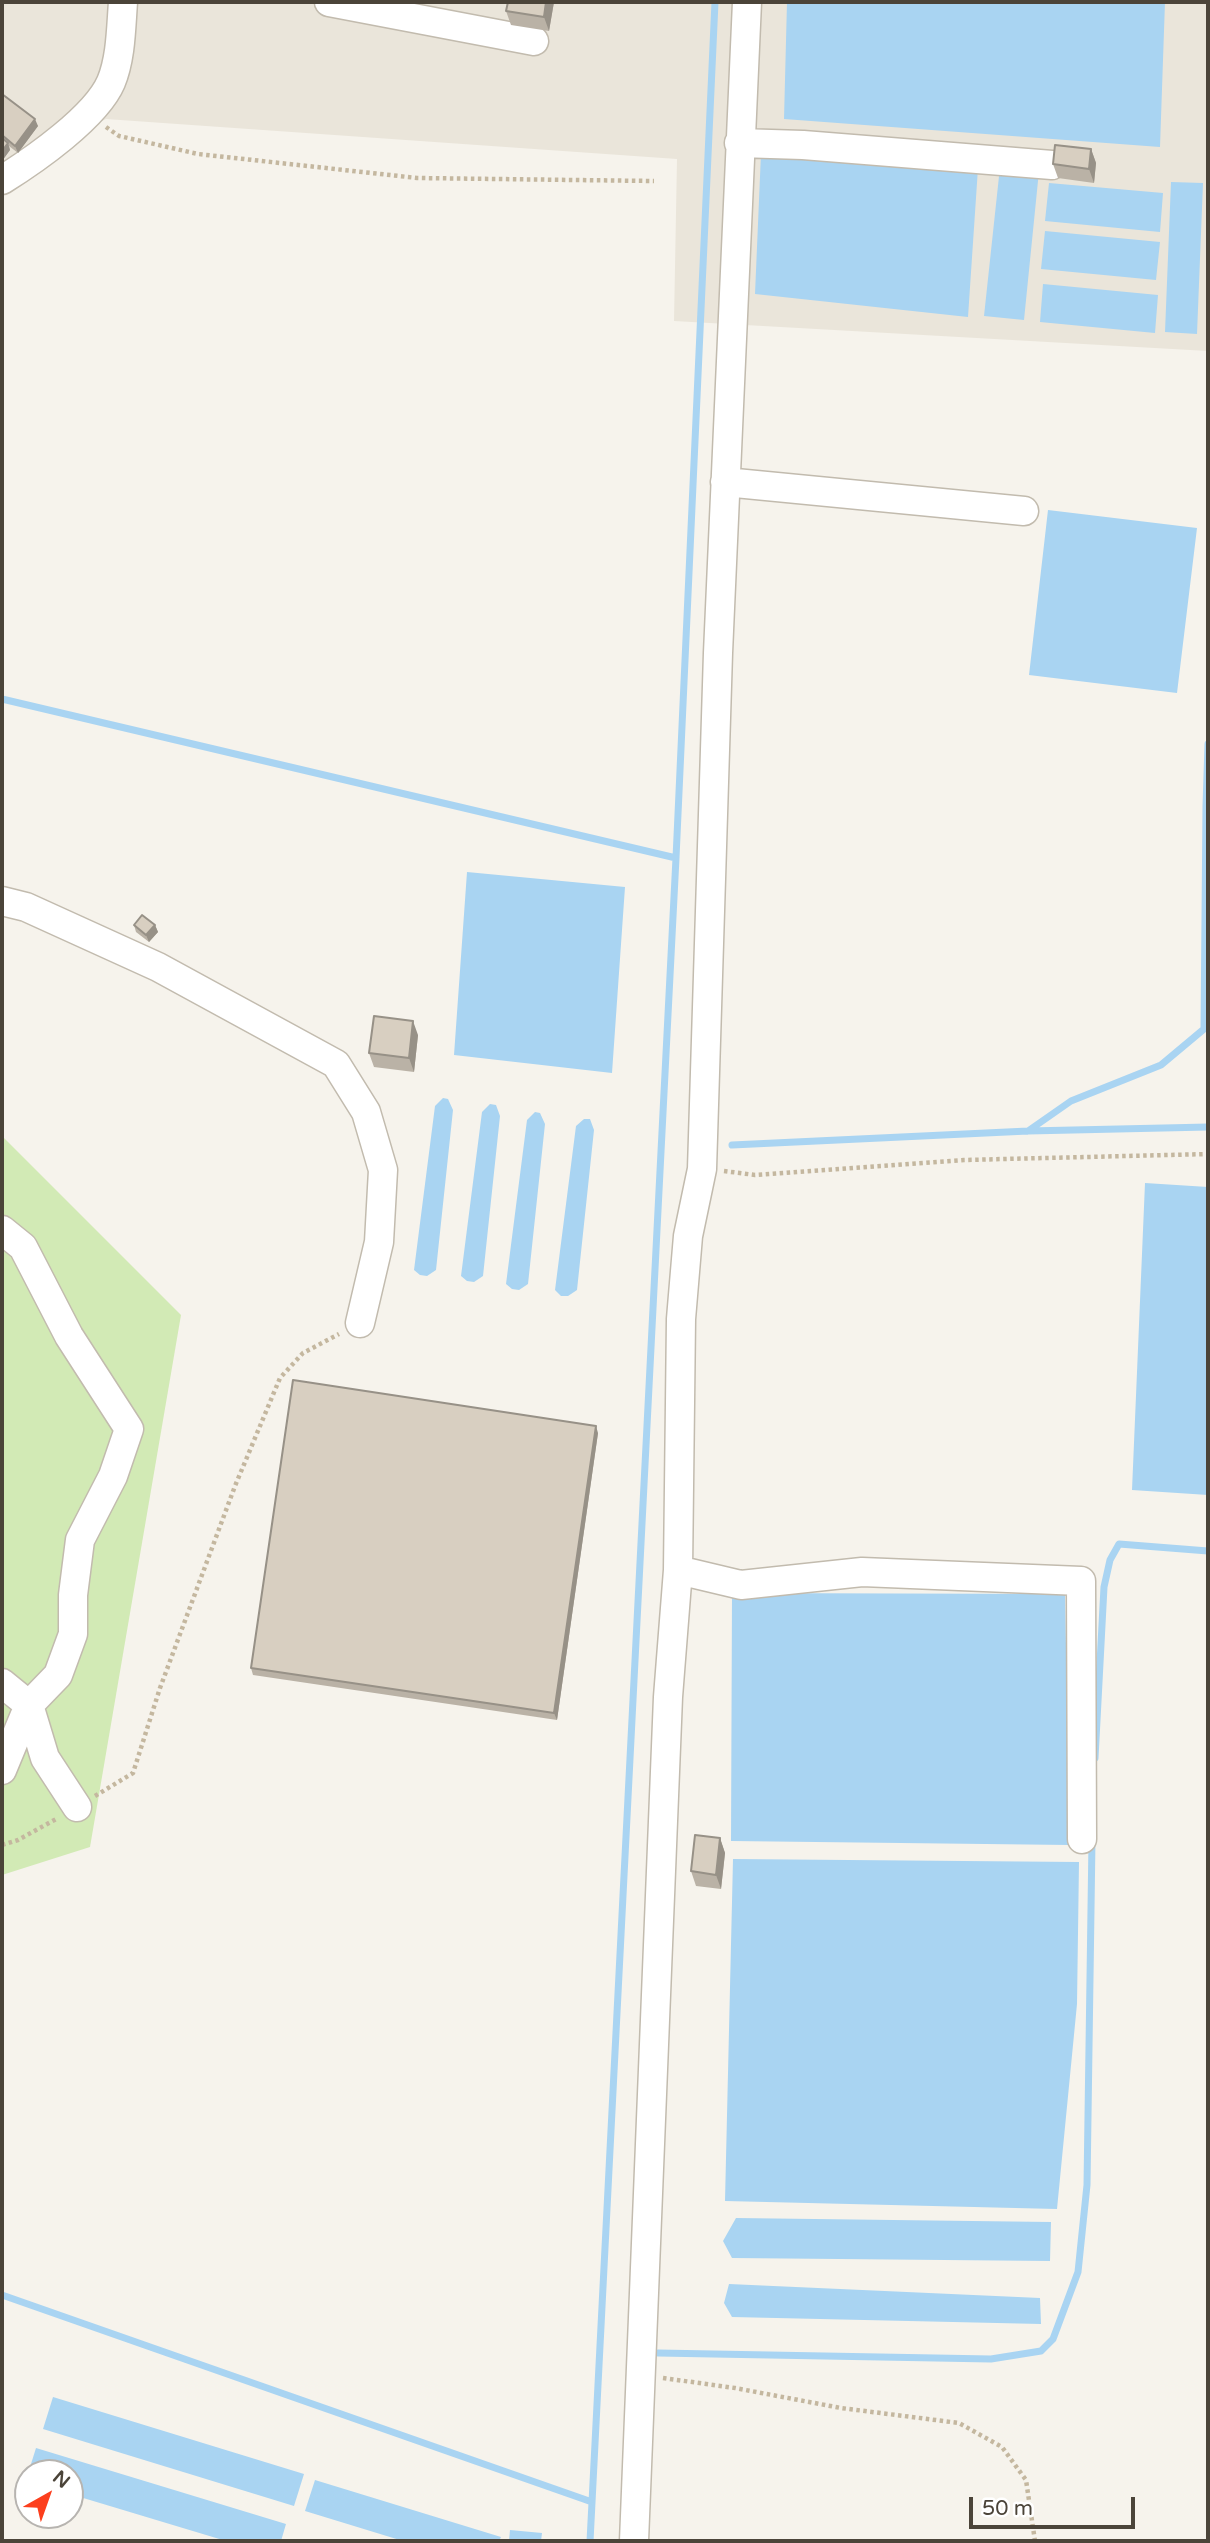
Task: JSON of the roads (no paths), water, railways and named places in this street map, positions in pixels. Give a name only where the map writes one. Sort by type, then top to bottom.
[{"type":"street","points":[[2,180],[26,165],[89,114],[110,83],[121,40],[122,2]]},
{"type":"street","points":[[329,2],[534,41]]},
{"type":"street","points":[[634,2541],[668,1710],[678,1570],[681,1319],[688,1236],[702,1169],[725,482],[747,2]]},
{"type":"street","points":[[740,143],[803,145],[1052,165]]},
{"type":"street","points":[[725,482],[1024,511]]},
{"type":"street","points":[[2,901],[26,907],[158,967],[336,1064],[366,1112],[383,1170],[379,1242],[360,1324]]},
{"type":"street","points":[[2,1230],[23,1247],[69,1336],[129,1429],[113,1476],[80,1540],[73,1595],[73,1634],[58,1675],[29,1705],[2,1770]]},
{"type":"street","points":[[678,1570],[741,1585],[862,1572],[1081,1581],[1082,1839]]},
{"type":"street","points":[[2,1683],[29,1705],[45,1758],[77,1807]]},
{"type":"water","points":[[787,2],[1165,2],[1160,147],[784,119]]},
{"type":"water","points":[[761,153],[978,168],[968,317],[755,294]]},
{"type":"water","points":[[1000,167],[1039,171],[1024,320],[984,316]]},
{"type":"water","points":[[1171,182],[1203,183],[1197,334],[1165,332]]},
{"type":"water","points":[[1049,183],[1163,193],[1160,232],[1045,221]]},
{"type":"water","points":[[1045,231],[1160,242],[1156,280],[1041,269]]},
{"type":"water","points":[[1043,284],[1158,295],[1155,333],[1040,322]]},
{"type":"water","points":[[1048,510],[1197,528],[1177,693],[1029,675]]},
{"type":"water","points":[[467,872],[625,887],[612,1073],[454,1055]]},
{"type":"water","points":[[443,1098],[448,1099],[453,1110],[436,1270],[427,1276],[414,1270],[435,1106]]},
{"type":"water","points":[[490,1104],[496,1105],[500,1116],[483,1276],[474,1282],[461,1276],[482,1112]]},
{"type":"water","points":[[535,1112],[540,1113],[545,1124],[528,1284],[519,1290],[506,1284],[527,1120]]},
{"type":"water","points":[[584,1119],[590,1119],[594,1130],[577,1290],[568,1296],[561,1296],[555,1290],[576,1126]]},
{"type":"water","points":[[1145,1183],[1208,1187],[1208,1495],[1132,1490]]},
{"type":"water","points":[[732,1593],[1065,1594],[1070,1845],[731,1841]]},
{"type":"water","points":[[733,1859],[1079,1862],[1077,2004],[1057,2209],[725,2201]]},
{"type":"water","points":[[736,2218],[1051,2222],[1050,2261],[732,2258],[723,2241]]},
{"type":"water","points":[[729,2284],[1040,2298],[1041,2324],[732,2317],[724,2303]]},
{"type":"water","points":[[53,2397],[304,2474],[294,2506],[43,2429]]},
{"type":"water","points":[[36,2448],[72,2459],[32,2459]]},
{"type":"water","points":[[84,2463],[286,2524],[281,2541],[226,2541],[84,2498]]},
{"type":"water","points":[[315,2480],[501,2537],[499,2541],[403,2541],[305,2511]]},
{"type":"water","points":[[510,2530],[542,2533],[541,2541],[509,2541]]},
{"type":"waterway","points":[[590,2541],[676,858],[715,2]]},
{"type":"waterway","points":[[2,699],[676,858]]},
{"type":"waterway","points":[[1028,1131],[1071,1101],[1161,1065],[1204,1029],[1208,744]]},
{"type":"waterway","points":[[732,1145],[1028,1131],[1208,1127]]},
{"type":"waterway","points":[[1095,1758],[1104,1587],[1110,1560],[1119,1544],[1208,1551]]},
{"type":"waterway","points":[[658,2353],[991,2359],[1041,2351],[1053,2339],[1078,2272],[1087,2185],[1092,1840]]},
{"type":"waterway","points":[[2,2295],[592,2502]]}]
